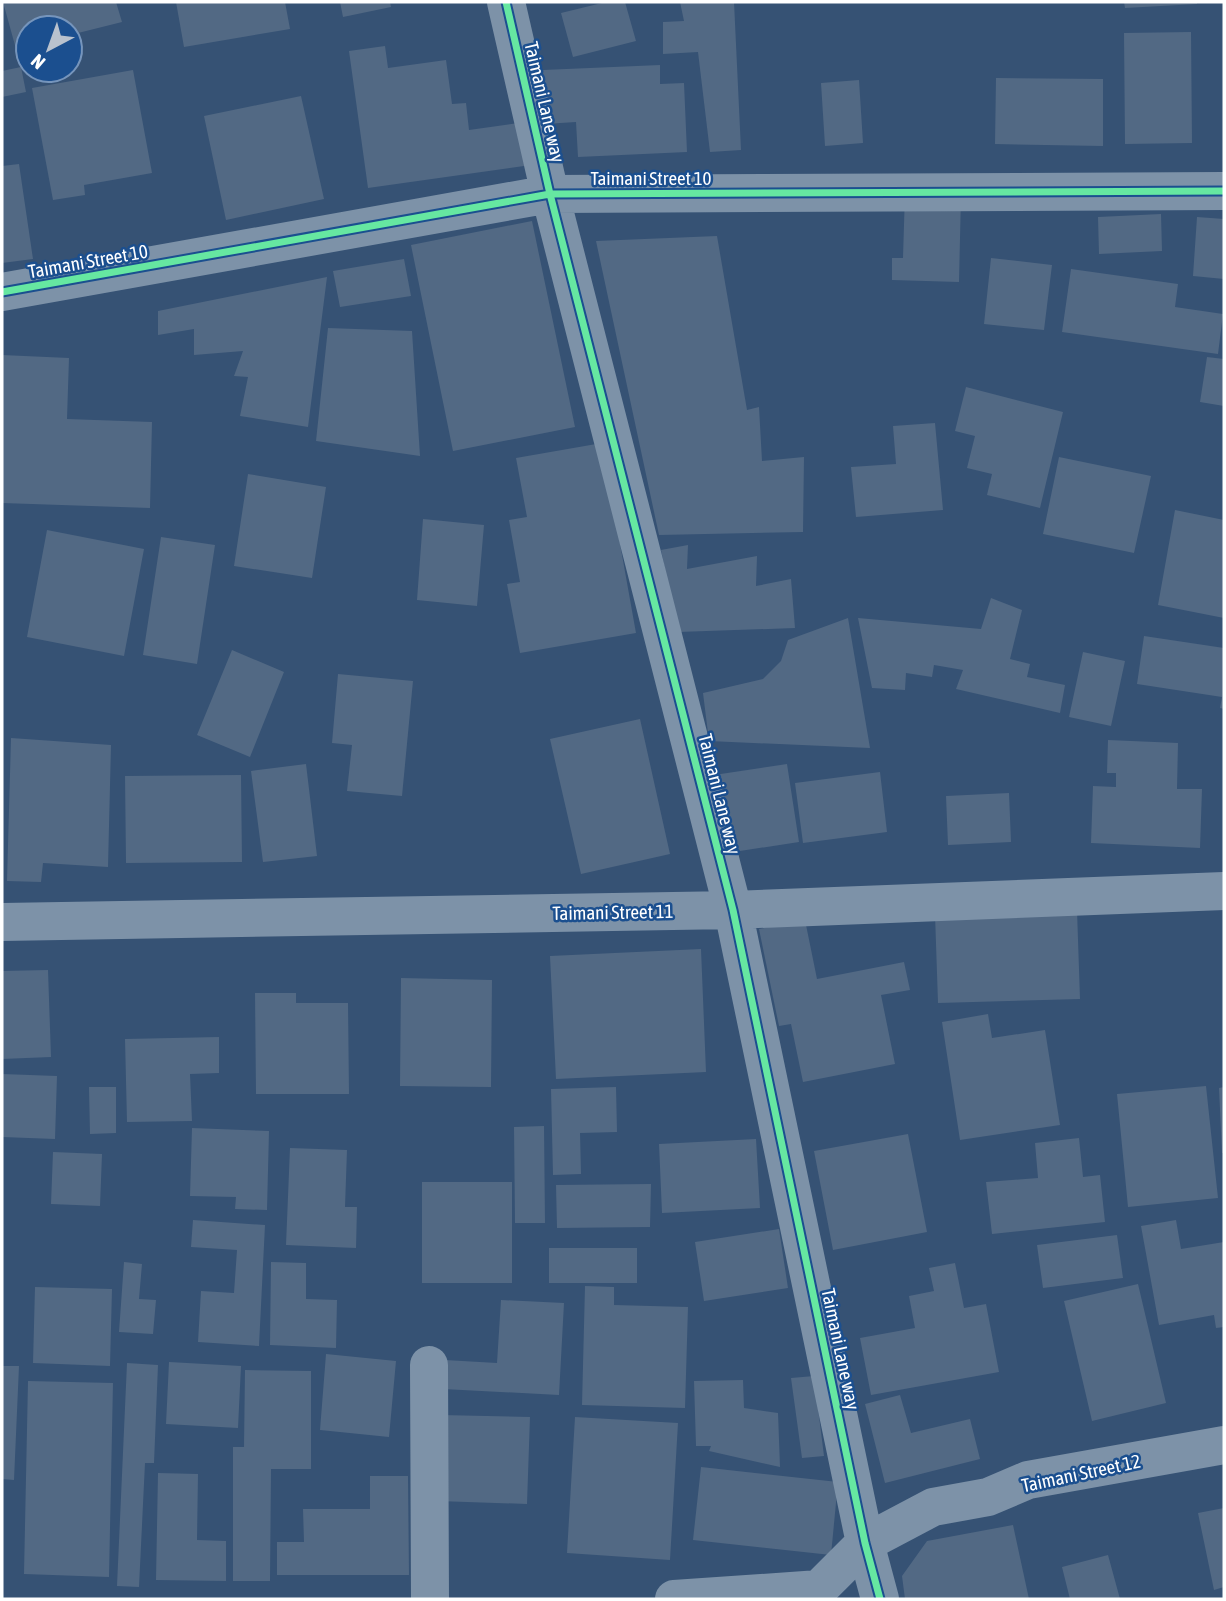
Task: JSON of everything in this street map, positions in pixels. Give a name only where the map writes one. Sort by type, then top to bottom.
[{"type":"street","name":"Taimani Lane way","points":[[506,2],[550,194],[733,909],[865,1543],[880,1599]]},
{"type":"street","name":"Taimani Street 10","points":[[2,292],[550,194],[1224,191]]},
{"type":"street","name":"Taimani Street 11","points":[[2,922],[733,909],[1224,891]]},
{"type":"street","points":[[429,1365],[430,1599]]},
{"type":"street","name":"Taimani Street 12","points":[[674,1599],[819,1589],[865,1543],[933,1507],[988,1497],[1028,1480],[1224,1445]]},
{"type":"building","points":[[3,2],[116,2],[122,22],[84,32],[84,14],[14,14],[14,42]]},
{"type":"building","points":[[176,2],[285,2],[290,29],[184,47]]},
{"type":"building","points":[[340,2],[390,2],[391,7],[343,17]]},
{"type":"building","points":[[606,2],[625,2],[636,41],[573,57],[561,13]]},
{"type":"building","points":[[680,2],[734,2],[741,150],[710,152],[698,52],[663,54],[663,22],[684,21]]},
{"type":"building","points":[[1124,2],[1197,2],[1197,4],[1125,8]]},
{"type":"building","points":[[1191,32],[1192,143],[1125,144],[1124,33]]},
{"type":"building","points":[[385,46],[388,68],[446,60],[452,104],[466,103],[469,130],[525,122],[531,165],[368,188],[349,51]]},
{"type":"building","points":[[660,65],[660,84],[684,83],[687,152],[578,157],[576,122],[545,124],[543,70]]},
{"type":"building","points":[[14,68],[14,84],[24,84],[26,92],[2,97],[2,71]]},
{"type":"building","points":[[133,70],[152,173],[84,185],[85,195],[53,200],[32,88],[54,84],[84,84],[84,79]]},
{"type":"building","points":[[996,78],[1103,79],[1103,146],[995,144]]},
{"type":"building","points":[[859,80],[863,143],[825,146],[821,83]]},
{"type":"building","points":[[301,96],[324,199],[226,220],[204,116]]},
{"type":"building","points":[[19,164],[33,259],[2,263],[2,166]]},
{"type":"building","points":[[905,192],[961,195],[959,282],[892,280],[892,258],[903,258]]},
{"type":"building","points":[[1161,214],[1162,251],[1099,254],[1098,217]]},
{"type":"building","points":[[1197,217],[1224,219],[1224,279],[1193,276]]},
{"type":"building","points":[[532,221],[575,427],[453,451],[411,245]]},
{"type":"building","points":[[717,236],[747,410],[759,407],[762,461],[804,457],[803,532],[659,535],[596,241]]},
{"type":"building","points":[[991,258],[1052,265],[1044,330],[984,324]]},
{"type":"building","points":[[404,259],[411,296],[340,307],[333,271]]},
{"type":"building","points":[[1071,269],[1178,284],[1175,307],[1223,314],[1218,354],[1062,332]]},
{"type":"building","points":[[327,277],[308,427],[240,416],[248,377],[234,376],[243,351],[194,355],[194,329],[158,335],[158,311]]},
{"type":"building","points":[[328,328],[412,331],[420,456],[316,441]]},
{"type":"building","points":[[2,355],[69,358],[67,419],[152,422],[150,508],[2,503]]},
{"type":"building","points":[[1207,357],[1224,359],[1224,406],[1200,402]]},
{"type":"building","points":[[966,387],[1063,412],[1040,508],[987,495],[992,474],[967,468],[975,436],[955,431]]},
{"type":"building","points":[[935,423],[943,510],[856,517],[851,467],[896,464],[893,426]]},
{"type":"building","points":[[602,443],[636,633],[520,653],[507,584],[520,582],[509,520],[527,517],[516,458]]},
{"type":"building","points":[[1059,457],[1151,476],[1134,553],[1043,534]]},
{"type":"building","points":[[248,474],[326,487],[312,578],[234,566]]},
{"type":"building","points":[[1175,510],[1224,520],[1224,618],[1158,605]]},
{"type":"building","points":[[423,519],[484,525],[477,606],[417,600]]},
{"type":"building","points":[[47,530],[144,549],[124,656],[27,637]]},
{"type":"building","points":[[161,537],[215,545],[197,664],[143,655]]},
{"type":"building","points":[[688,545],[687,569],[757,556],[756,586],[791,579],[795,628],[678,632],[661,550]]},
{"type":"building","points":[[991,598],[1022,610],[1010,659],[1030,664],[1027,677],[1065,685],[1060,713],[956,689],[963,670],[934,665],[932,677],[906,673],[905,690],[872,688],[858,618],[981,629]]},
{"type":"building","points":[[848,618],[870,748],[709,741],[703,693],[763,679],[781,661],[788,640]]},
{"type":"building","points":[[1144,636],[1224,648],[1224,709],[1220,708],[1222,697],[1137,684]]},
{"type":"building","points":[[232,650],[284,672],[250,757],[197,735]]},
{"type":"building","points":[[1083,652],[1125,661],[1111,726],[1069,717]]},
{"type":"building","points":[[338,674],[413,681],[402,796],[347,791],[352,745],[332,743]]},
{"type":"building","points":[[640,719],[670,854],[581,874],[550,739]]},
{"type":"building","points":[[11,738],[111,745],[108,867],[43,863],[41,882],[7,881]]},
{"type":"building","points":[[1108,740],[1178,743],[1177,789],[1202,789],[1200,848],[1091,843],[1093,786],[1116,787],[1116,773],[1107,773]]},
{"type":"building","points":[[306,764],[317,856],[263,862],[251,771]]},
{"type":"building","points":[[787,764],[799,842],[727,853],[714,775]]},
{"type":"building","points":[[880,772],[887,832],[803,843],[795,783]]},
{"type":"building","points":[[241,775],[242,862],[126,863],[125,776]]},
{"type":"building","points":[[1009,793],[1011,842],[948,845],[946,796]]},
{"type":"building","points":[[1077,910],[1080,999],[938,1003],[935,914]]},
{"type":"building","points":[[805,920],[817,979],[904,962],[910,990],[881,995],[895,1064],[803,1082],[791,1024],[779,1026],[759,929]]},
{"type":"building","points":[[701,949],[706,1072],[556,1079],[550,956]]},
{"type":"building","points":[[48,970],[51,1057],[2,1059],[2,971]]},
{"type":"building","points":[[401,978],[492,980],[491,1087],[400,1086]]},
{"type":"building","points":[[255,993],[296,993],[296,1003],[348,1003],[349,1094],[256,1094]]},
{"type":"building","points":[[988,1014],[992,1038],[1045,1030],[1060,1125],[960,1140],[942,1022]]},
{"type":"building","points":[[219,1037],[219,1073],[190,1074],[192,1121],[127,1122],[125,1039]]},
{"type":"building","points":[[2,1074],[57,1076],[55,1139],[2,1137]]},
{"type":"building","points":[[1206,1086],[1218,1198],[1128,1207],[1117,1094]]},
{"type":"building","points":[[89,1087],[116,1087],[116,1133],[90,1134]]},
{"type":"building","points":[[616,1087],[617,1132],[580,1133],[581,1174],[553,1175],[551,1089]]},
{"type":"building","points":[[1224,1087],[1224,1153],[1222,1153],[1219,1088]]},
{"type":"building","points":[[544,1126],[545,1223],[515,1223],[514,1127]]},
{"type":"building","points":[[192,1128],[269,1131],[267,1210],[235,1209],[236,1197],[190,1196]]},
{"type":"building","points":[[908,1134],[927,1232],[833,1250],[814,1151]]},
{"type":"building","points":[[1079,1138],[1083,1177],[1100,1175],[1105,1222],[992,1234],[986,1182],[1038,1178],[1035,1143]]},
{"type":"building","points":[[756,1139],[760,1208],[662,1213],[659,1144]]},
{"type":"building","points":[[290,1148],[347,1150],[345,1207],[357,1207],[356,1248],[286,1245]]},
{"type":"building","points":[[53,1152],[102,1154],[100,1206],[51,1204]]},
{"type":"building","points":[[422,1182],[512,1182],[512,1283],[422,1283]]},
{"type":"building","points":[[651,1184],[650,1227],[557,1228],[556,1185]]},
{"type":"building","points":[[193,1220],[265,1225],[259,1346],[198,1342],[201,1291],[234,1293],[237,1250],[191,1247]]},
{"type":"building","points":[[1176,1220],[1181,1249],[1224,1242],[1224,1327],[1216,1328],[1214,1315],[1159,1325],[1141,1226]]},
{"type":"building","points":[[779,1229],[788,1288],[704,1301],[695,1242]]},
{"type":"building","points":[[1117,1235],[1123,1278],[1043,1288],[1037,1245]]},
{"type":"building","points":[[549,1248],[637,1248],[637,1283],[549,1283]]},
{"type":"building","points":[[124,1262],[142,1264],[139,1299],[156,1300],[153,1334],[119,1332]]},
{"type":"building","points":[[271,1262],[306,1263],[306,1299],[337,1300],[336,1348],[270,1345]]},
{"type":"building","points":[[955,1263],[964,1308],[986,1304],[999,1372],[871,1395],[860,1338],[915,1328],[909,1296],[934,1291],[929,1268]]},
{"type":"building","points":[[1138,1284],[1166,1403],[1092,1421],[1064,1301]]},
{"type":"building","points":[[585,1286],[614,1287],[614,1305],[688,1307],[685,1408],[582,1405]]},
{"type":"building","points":[[35,1287],[112,1289],[110,1366],[33,1363]]},
{"type":"building","points":[[501,1300],[564,1303],[559,1395],[443,1389],[445,1360],[497,1363]]},
{"type":"building","points":[[326,1354],[396,1361],[389,1437],[320,1430]]},
{"type":"building","points":[[169,1362],[241,1366],[238,1428],[166,1424]]},
{"type":"building","points":[[127,1363],[158,1365],[154,1463],[145,1463],[139,1587],[117,1586]]},
{"type":"building","points":[[2,1366],[19,1366],[14,1480],[2,1479]]},
{"type":"building","points":[[245,1370],[311,1371],[311,1469],[271,1469],[270,1581],[233,1581],[233,1447],[244,1447]]},
{"type":"building","points":[[814,1376],[824,1456],[802,1458],[791,1378]]},
{"type":"building","points":[[743,1380],[744,1408],[778,1413],[780,1467],[709,1451],[711,1446],[696,1446],[694,1381]]},
{"type":"building","points":[[28,1381],[113,1383],[109,1577],[24,1574]]},
{"type":"building","points":[[900,1395],[911,1433],[970,1419],[980,1459],[885,1483],[865,1404]]},
{"type":"building","points":[[440,1415],[530,1417],[527,1504],[438,1501]]},
{"type":"building","points":[[575,1417],[678,1423],[670,1560],[567,1553]]},
{"type":"building","points":[[701,1467],[838,1482],[831,1555],[693,1540]]},
{"type":"building","points":[[158,1473],[198,1474],[197,1540],[226,1541],[226,1581],[156,1580]]},
{"type":"building","points":[[370,1476],[408,1476],[409,1575],[277,1575],[277,1542],[304,1542],[303,1509],[370,1509]]},
{"type":"building","points":[[1224,1508],[1224,1587],[1214,1590],[1198,1513]]},
{"type":"building","points":[[1013,1525],[1029,1599],[905,1599],[902,1576],[927,1541]]},
{"type":"building","points":[[1108,1555],[1120,1599],[1070,1599],[1062,1567]]},
{"type":"cycle path","points":[[506,2],[550,194],[733,910],[865,1543],[880,1599]]},
{"type":"cycle path","points":[[2,292],[550,194],[1224,191]]}]
